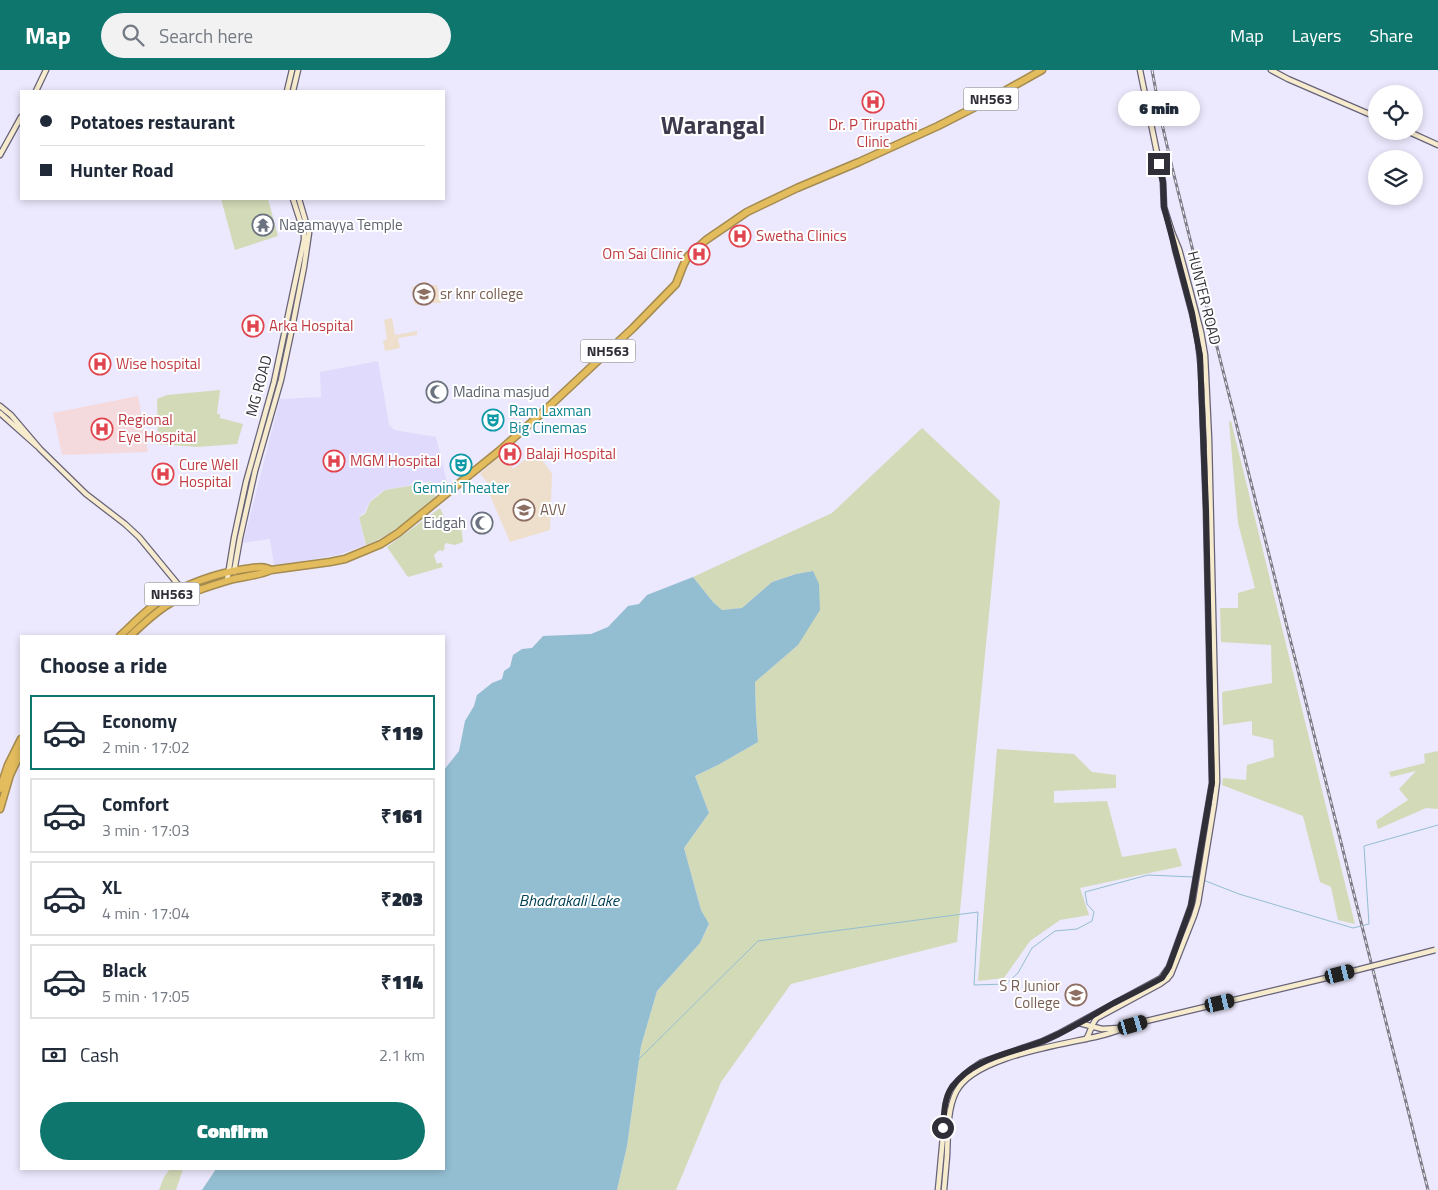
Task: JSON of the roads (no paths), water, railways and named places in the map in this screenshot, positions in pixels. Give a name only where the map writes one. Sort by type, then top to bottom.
[{"type":"highway","name":"NH563","points":[[131,635],[169,604],[193,593],[230,580],[271,570],[345,559],[386,542],[499,451],[598,360],[676,284],[688,256],[706,240],[747,212],[938,126],[1042,70]]},
{"type":"highway","name":"NH563","points":[[121,635],[156,604],[181,588],[231,571],[260,567],[271,570]]},
{"type":"highway","points":[[0,789],[20,741]]},
{"type":"highway","points":[[0,809],[10,775],[20,754]]},
{"type":"main road","points":[[36,90],[46,70]]},
{"type":"main road","points":[[287,90],[292,70]]},
{"type":"main road","points":[[293,90],[298,70]]},
{"type":"main road","name":"HUNTER ROAD","points":[[1086,1039],[1097,1018],[1167,980],[1171,974],[1194,916],[1204,849],[1216,793],[1217,760],[1206,365],[1197,314],[1179,249],[1165,210],[1163,182],[1140,70]]},
{"type":"main road","points":[[1270,70],[1368,113]]},
{"type":"main road","points":[[0,155],[20,119]]},
{"type":"main road","points":[[1423,138],[1438,145]]},
{"type":"main road","name":"MG ROAD","points":[[230,580],[234,538],[246,482],[274,382],[304,240],[304,233],[292,200]]},
{"type":"main road","name":"MG ROAD","points":[[231,571],[255,471],[292,333],[309,233],[299,200]]},
{"type":"main road","points":[[0,406],[18,422],[40,449],[86,494],[139,537],[181,588]]},
{"type":"main road","points":[[0,413],[40,449]]},
{"type":"main road","name":"HUNTER ROAD","points":[[938,1190],[946,1104],[953,1086],[969,1071],[986,1060],[1058,1034],[1164,975],[1196,896]]},
{"type":"main road","points":[[944,1190],[950,1117],[954,1098],[965,1080],[989,1064],[1113,1032],[1142,1022],[1437,949]]},
{"type":"main road","points":[[1079,1022],[1102,1029],[1123,1028]]},
{"type":"main road","points":[[1058,1034],[1062,1044]]},
{"type":"water","name":"Bhadrakali Lake","points":[[813,571],[819,584],[820,610],[798,645],[755,682],[758,742],[695,776],[709,813],[684,848],[701,910],[709,924],[700,943],[657,991],[641,1046],[627,1146],[617,1190],[202,1190],[215,1170],[445,1170],[445,769],[459,751],[465,721],[474,706],[477,695],[492,683],[502,679],[504,671],[510,667],[513,655],[522,649],[532,648],[543,636],[591,634],[608,627],[628,606],[639,604],[647,595],[693,577],[722,610],[742,608],[772,582],[796,574]]},
{"type":"waterway","points":[[1198,878],[1239,894],[1353,928],[1369,924],[1364,846],[1438,825]]},
{"type":"waterway","points":[[639,1059],[758,941],[978,912],[974,985],[1006,984],[1018,973],[1032,948],[1055,931],[1077,929],[1092,921],[1094,912],[1087,904],[1085,892],[1148,875],[1194,877]]},
{"type":"railway","points":[[1152,70],[1172,167],[1428,1190]]},
{"type":"place","name":"Dr. P Tirupathi Clinic","points":[[873,102]]},
{"type":"place","name":"Nagamayya Temple","points":[[263,225]]},
{"type":"place","name":"Swetha Clinics","points":[[740,236]]},
{"type":"place","name":"Om Sai Clinic","points":[[699,254]]},
{"type":"place","name":"sr knr college","points":[[424,294]]},
{"type":"place","name":"Arka Hospital","points":[[253,326]]},
{"type":"place","name":"Wise hospital","points":[[100,364]]},
{"type":"place","name":"Madina masjud","points":[[437,392]]},
{"type":"place","name":"Ram Laxman Big Cinemas","points":[[493,420]]},
{"type":"place","name":"Regional Eye Hospital","points":[[102,429]]},
{"type":"place","name":"Balaji Hospital","points":[[510,454]]},
{"type":"place","name":"MGM Hospital","points":[[334,461]]},
{"type":"place","name":"Gemini Theater","points":[[461,465]]},
{"type":"place","name":"Cure Well Hospital","points":[[163,474]]},
{"type":"place","name":"AVV","points":[[524,510]]},
{"type":"place","name":"Eidgah","points":[[482,523]]},
{"type":"place","name":"S R Junior College","points":[[1076,995]]},
{"type":"district","name":"Warangal","points":[[713,125]]}]
